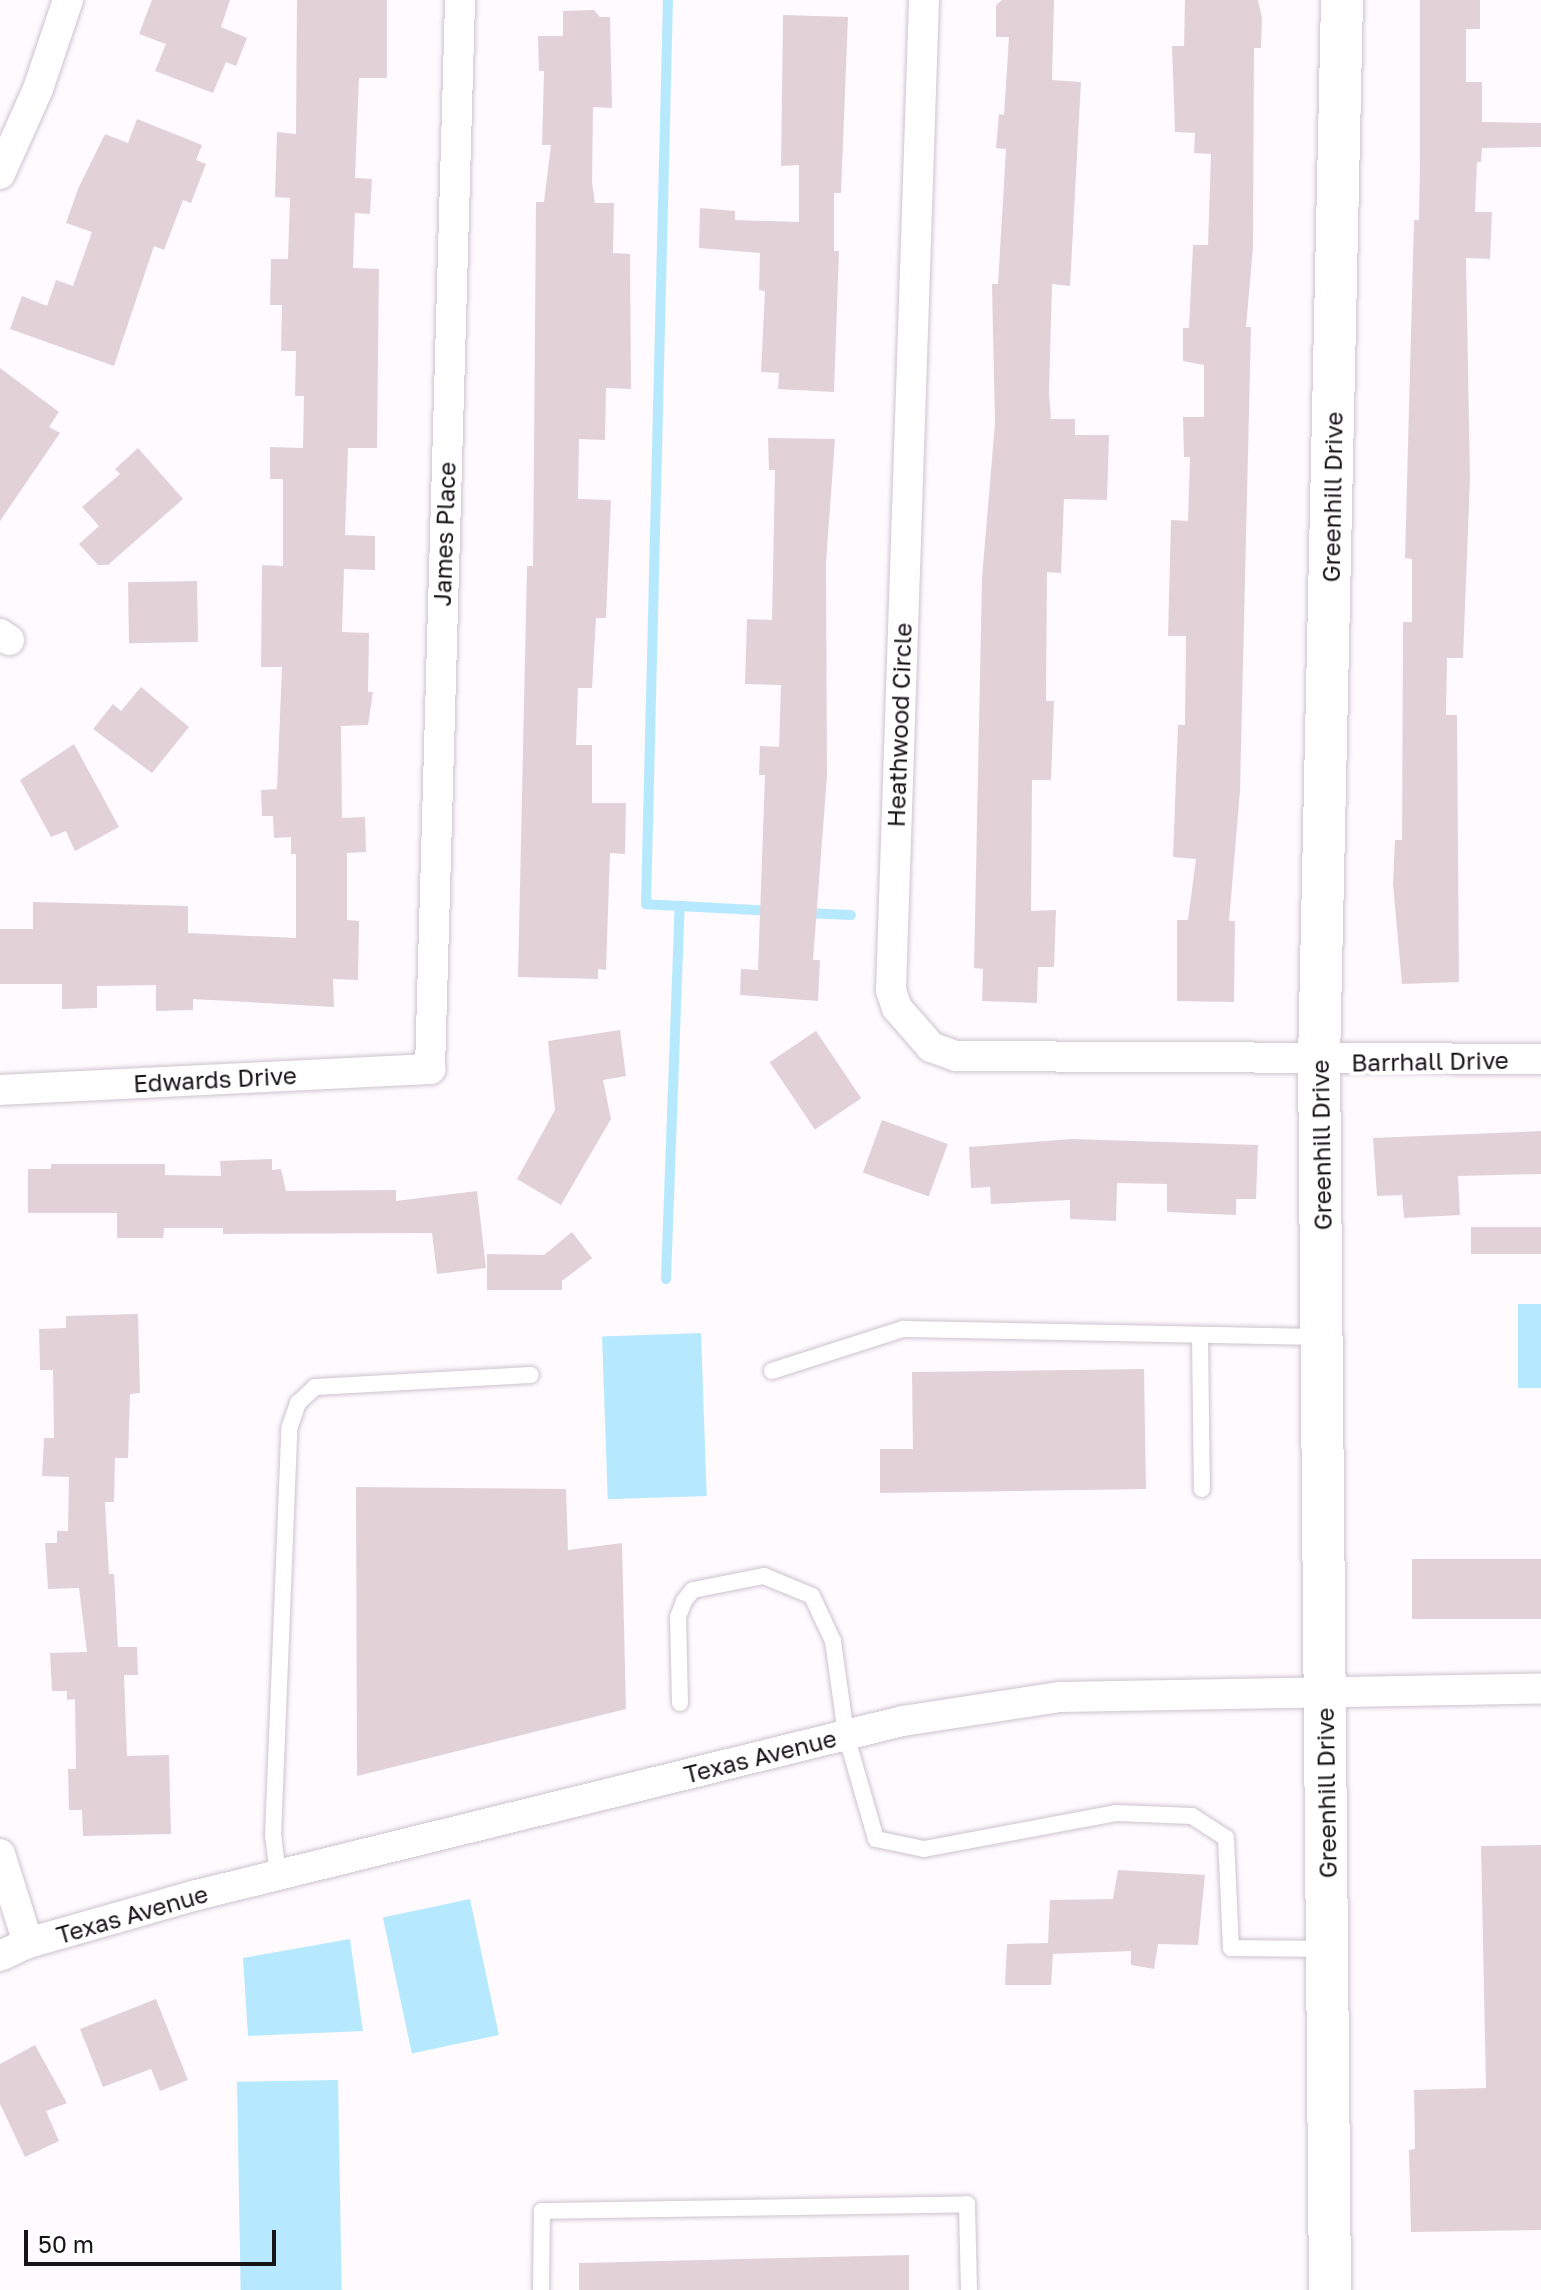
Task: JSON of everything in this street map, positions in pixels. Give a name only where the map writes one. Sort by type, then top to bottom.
[{"type":"street","points":[[0,174],[38,89],[68,0]]},
{"type":"street","name":"James Place","points":[[430,1069],[460,0]]},
{"type":"street","name":"Heathwood Circle","points":[[924,0],[892,943],[891,990],[897,1008],[931,1047],[956,1056],[1319,1062]]},
{"type":"street","name":"Greenhill Drive","points":[[1330,2290],[1324,1337],[1319,1062],[1342,0]]},
{"type":"street","name":"Barrhall Drive","points":[[1319,1062],[1541,1059]]},
{"type":"street","name":"Edwards Drive","points":[[0,1090],[430,1069]]},
{"type":"street","name":"Texas Avenue","points":[[0,1956],[28,1943],[278,1875],[846,1735],[1060,1697],[1541,1689]]},
{"type":"street","points":[[0,1854],[28,1943]]},
{"type":"lane","points":[[772,1371],[903,1329],[1324,1337]]},
{"type":"lane","points":[[1200,1335],[1202,1489]]},
{"type":"lane","points":[[278,1875],[273,1836],[289,1429],[298,1403],[315,1387],[531,1375]]},
{"type":"lane","points":[[680,1703],[678,1617],[684,1601],[693,1590],[764,1576],[812,1596],[833,1641],[846,1735],[876,1839],[924,1849],[1116,1813],[1192,1816],[1226,1838],[1231,1948],[1329,1949]]},
{"type":"lane","points":[[541,2290],[542,2211],[967,2204],[969,2290]]},
{"type":"water","points":[[1518,1304],[1541,1304],[1541,1388],[1518,1388]]},
{"type":"water","points":[[701,1333],[707,1496],[608,1499],[602,1336]]},
{"type":"water","points":[[470,1899],[499,2035],[412,2053],[383,1918]]},
{"type":"water","points":[[350,1939],[363,2031],[248,2036],[243,1958]]},
{"type":"water","points":[[338,2080],[342,2290],[241,2290],[237,2082]]},
{"type":"building","points":[[152,0],[230,0],[221,27],[247,38],[236,66],[226,62],[213,93],[155,71],[166,44],[139,34]]},
{"type":"building","points":[[297,0],[387,0],[387,78],[359,78],[355,178],[372,179],[370,214],[355,213],[353,268],[379,269],[377,448],[348,448],[345,535],[375,536],[375,570],[344,569],[342,632],[369,633],[368,692],[373,692],[368,725],[341,726],[342,818],[365,817],[366,852],[347,853],[347,920],[359,921],[358,980],[333,979],[334,1007],[193,999],[193,1010],[156,1011],[156,985],[97,986],[97,1008],[62,1009],[62,984],[0,984],[0,929],[33,929],[33,902],[188,906],[188,933],[296,938],[296,854],[291,854],[291,837],[274,838],[273,816],[262,816],[261,790],[277,789],[282,667],[261,667],[262,565],[283,566],[283,479],[270,479],[270,447],[303,448],[304,396],[295,396],[296,351],[281,351],[282,305],[270,305],[271,259],[288,259],[290,198],[275,197],[277,132],[296,134]]},
{"type":"building","points":[[1002,0],[1054,0],[1052,80],[1081,82],[1070,286],[1052,284],[1051,419],[1075,419],[1075,435],[1109,435],[1107,500],[1064,499],[1061,573],[1047,572],[1046,701],[1054,701],[1051,780],[1032,780],[1031,911],[1056,910],[1054,967],[1038,967],[1037,1003],[982,1001],[983,969],[974,968],[982,578],[995,423],[992,284],[998,284],[1006,149],[996,148],[999,114],[1004,115],[1009,37],[996,37],[996,5]]},
{"type":"building","points":[[1185,0],[1258,0],[1262,18],[1261,48],[1254,48],[1253,247],[1246,327],[1251,327],[1240,791],[1229,921],[1235,921],[1234,1002],[1177,1001],[1177,920],[1188,920],[1196,859],[1173,857],[1178,725],[1185,725],[1186,636],[1168,636],[1171,520],[1188,521],[1190,457],[1184,457],[1183,417],[1204,417],[1204,365],[1183,361],[1183,328],[1189,328],[1193,245],[1208,245],[1211,154],[1194,153],[1195,133],[1175,132],[1172,46],[1184,46]]},
{"type":"building","points":[[1420,0],[1480,0],[1480,29],[1466,29],[1466,82],[1482,82],[1482,122],[1541,123],[1541,147],[1482,148],[1481,162],[1477,162],[1475,212],[1492,212],[1490,259],[1466,258],[1470,479],[1463,658],[1447,658],[1446,715],[1457,715],[1459,982],[1402,984],[1393,884],[1395,840],[1402,840],[1403,622],[1412,622],[1412,559],[1405,558],[1414,220],[1419,220]]},
{"type":"building","points":[[594,10],[600,17],[610,17],[612,108],[593,107],[592,183],[595,203],[614,203],[613,253],[630,254],[631,389],[606,388],[605,440],[579,439],[578,499],[611,500],[606,618],[596,618],[592,688],[578,688],[576,745],[592,745],[592,803],[626,803],[625,854],[610,853],[606,970],[598,969],[598,979],[518,977],[527,566],[533,566],[536,202],[544,202],[551,145],[542,145],[544,71],[539,71],[538,36],[563,36],[563,11]]},
{"type":"building","points":[[783,15],[848,17],[841,193],[834,193],[834,251],[839,251],[834,392],[778,389],[779,373],[761,372],[765,291],[759,290],[760,253],[699,248],[700,208],[735,211],[735,220],[799,222],[799,165],[781,166]]},
{"type":"building","points":[[137,119],[202,145],[196,160],[206,164],[191,203],[183,200],[164,250],[154,246],[114,366],[10,329],[22,296],[47,306],[56,280],[73,286],[92,232],[66,223],[78,189],[105,134],[128,143]]},
{"type":"building","points":[[0,368],[59,412],[49,427],[60,433],[0,521]]},
{"type":"building","points":[[768,438],[835,439],[826,562],[827,776],[813,960],[820,960],[818,1001],[740,995],[741,969],[758,970],[765,775],[759,775],[760,746],[779,747],[781,685],[745,684],[747,619],[772,620],[775,470],[769,470]]},
{"type":"building","points":[[138,448],[183,499],[108,565],[98,565],[79,544],[99,526],[82,507],[120,474],[115,469]]},
{"type":"building","points":[[197,581],[198,642],[129,643],[128,582]]},
{"type":"building","points":[[141,687],[189,727],[152,773],[93,729],[113,704],[121,711]]},
{"type":"building","points":[[74,744],[119,827],[75,851],[66,831],[51,837],[20,780]]},
{"type":"building","points":[[620,1030],[626,1076],[603,1080],[611,1119],[561,1205],[517,1179],[555,1110],[548,1041]]},
{"type":"building","points":[[816,1031],[861,1098],[815,1129],[770,1062]]},
{"type":"building","points":[[882,1120],[948,1144],[929,1197],[863,1173]]},
{"type":"building","points":[[1541,1131],[1541,1174],[1458,1176],[1460,1215],[1404,1218],[1402,1195],[1377,1196],[1373,1138]]},
{"type":"building","points":[[1072,1139],[1258,1145],[1256,1199],[1236,1199],[1236,1215],[1167,1212],[1167,1184],[1117,1183],[1116,1221],[1070,1219],[1070,1200],[991,1204],[990,1187],[971,1188],[969,1147]]},
{"type":"building","points":[[272,1159],[272,1170],[281,1169],[286,1191],[396,1190],[396,1201],[477,1191],[486,1268],[437,1274],[432,1233],[223,1234],[223,1228],[164,1228],[163,1238],[117,1238],[117,1213],[28,1213],[28,1169],[51,1169],[51,1164],[165,1164],[165,1175],[221,1176],[220,1161]]},
{"type":"building","points":[[1471,1227],[1541,1227],[1541,1254],[1471,1254]]},
{"type":"building","points":[[572,1232],[592,1258],[562,1281],[562,1290],[487,1290],[487,1254],[544,1255]]},
{"type":"building","points":[[138,1314],[140,1393],[130,1394],[128,1458],[115,1458],[114,1502],[105,1502],[109,1574],[114,1574],[118,1647],[137,1647],[138,1675],[124,1675],[127,1756],[169,1755],[171,1834],[83,1836],[82,1810],[69,1810],[68,1769],[76,1769],[75,1699],[67,1700],[67,1691],[52,1691],[50,1653],[87,1652],[79,1588],[48,1589],[45,1543],[57,1543],[57,1531],[68,1531],[69,1477],[42,1476],[44,1438],[54,1438],[53,1370],[40,1370],[39,1329],[66,1328],[66,1316]]},
{"type":"building","points":[[1144,1369],[1146,1489],[880,1493],[880,1449],[913,1449],[912,1372]]},
{"type":"building","points":[[356,1487],[566,1489],[568,1550],[622,1543],[626,1709],[357,1776]]},
{"type":"building","points":[[1412,1559],[1541,1559],[1541,1619],[1412,1619]]},
{"type":"building","points":[[1541,1845],[1541,2230],[1411,2232],[1409,2150],[1415,2149],[1414,2090],[1486,2088],[1481,1846]]},
{"type":"building","points":[[1118,1870],[1205,1875],[1198,1945],[1158,1944],[1154,1969],[1131,1965],[1131,1951],[1053,1954],[1051,1985],[1005,1985],[1007,1944],[1048,1943],[1050,1900],[1113,1899]]},
{"type":"building","points":[[156,1999],[188,2080],[160,2091],[151,2069],[103,2087],[80,2029]]},
{"type":"building","points":[[35,2045],[67,2103],[46,2111],[59,2141],[25,2157],[0,2104],[0,2064]]},
{"type":"building","points":[[909,2255],[909,2290],[579,2290],[579,2263]]},
{"type":"waterway","points":[[666,1279],[680,906],[646,904],[668,0]]},
{"type":"waterway","points":[[680,906],[773,911]]},
{"type":"waterway","points":[[805,913],[851,915]]}]
